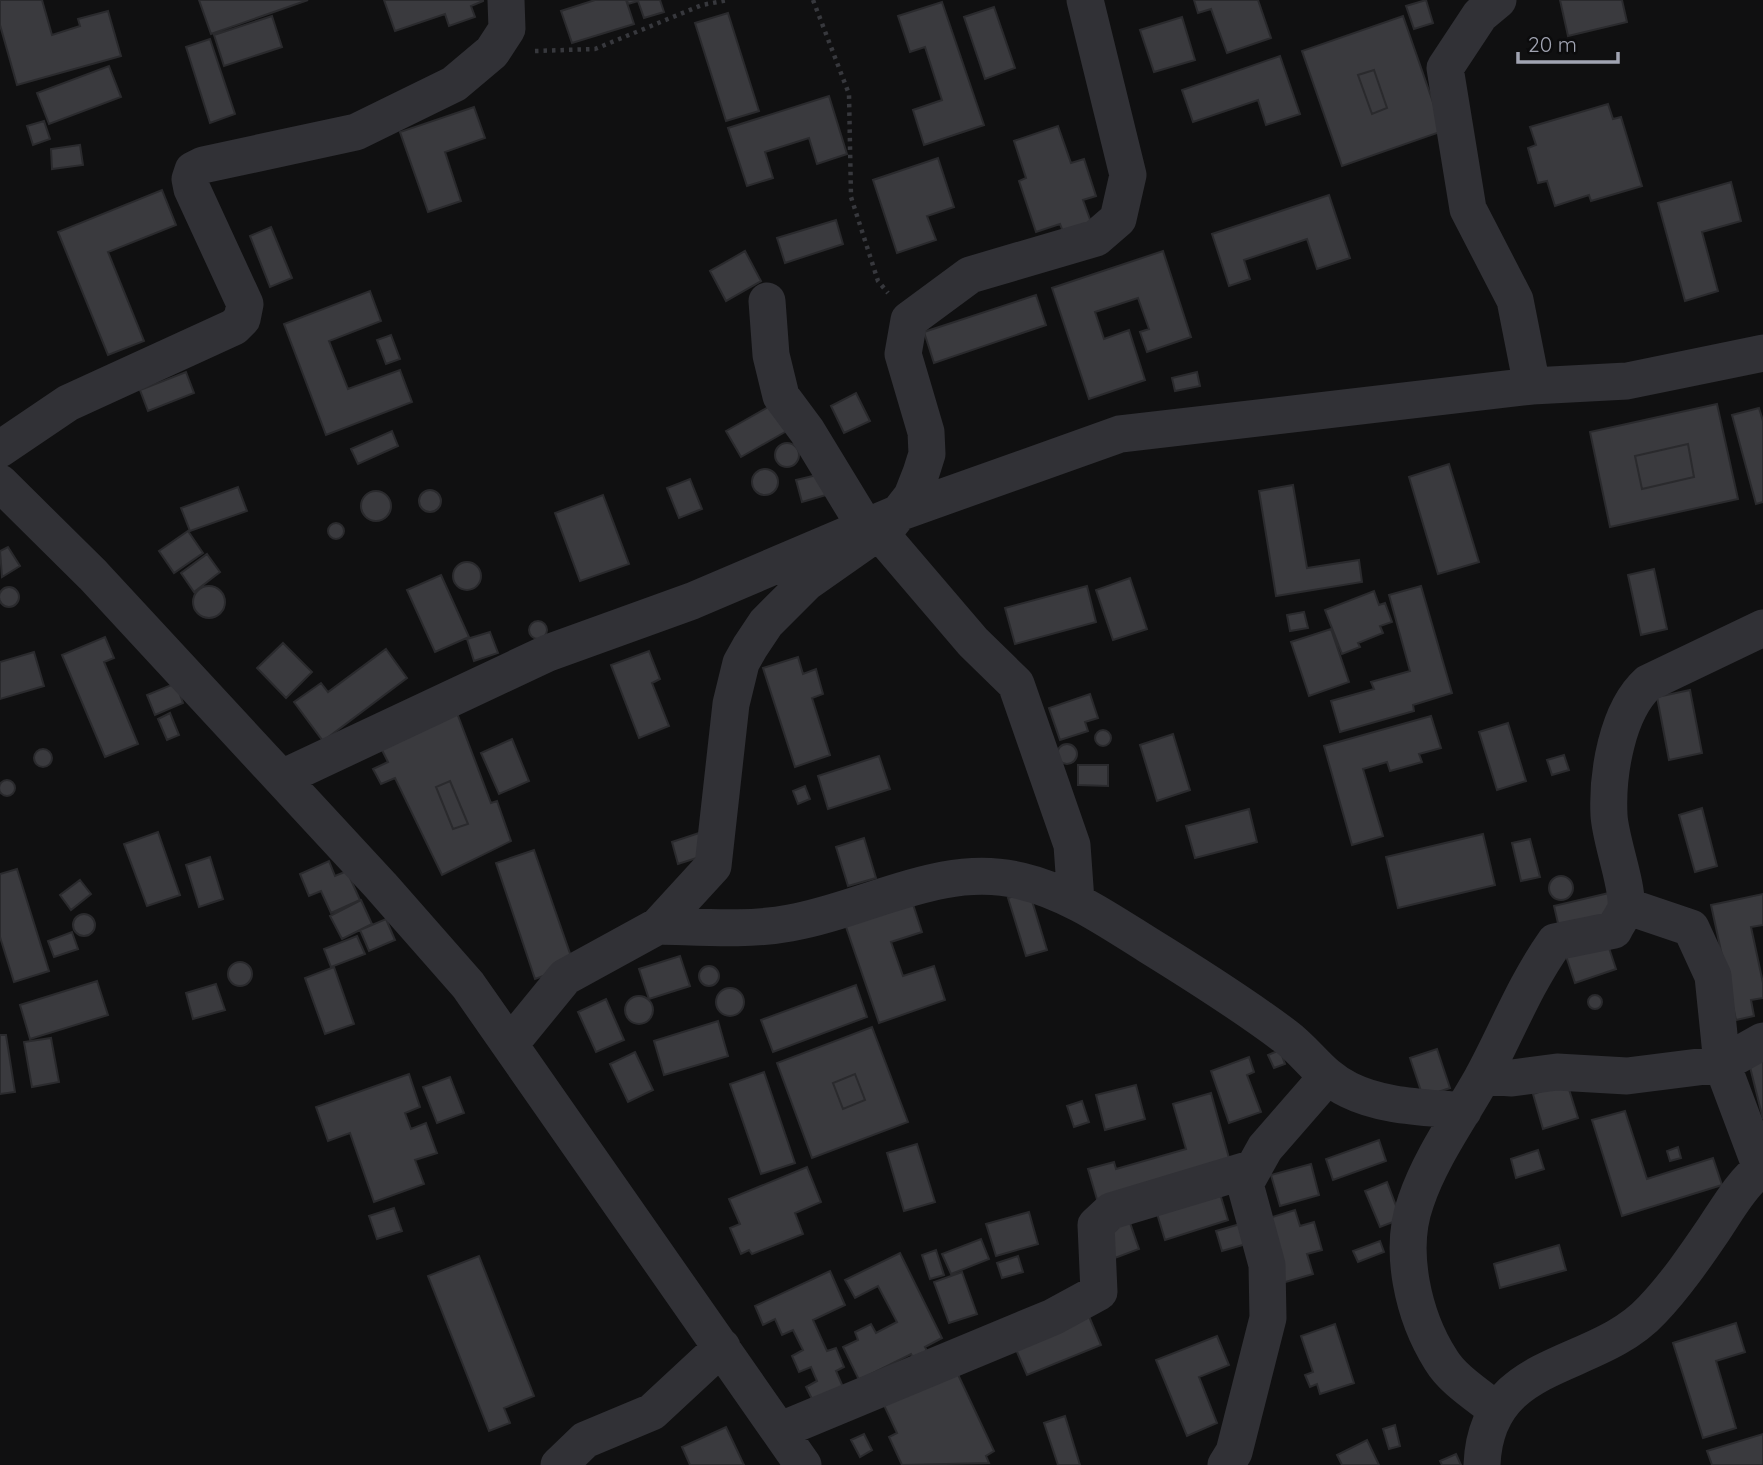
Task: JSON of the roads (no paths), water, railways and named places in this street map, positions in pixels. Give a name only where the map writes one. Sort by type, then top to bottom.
[{"type":"street","points":[[0,449],[68,403],[234,327],[242,319],[245,304],[192,188],[192,170],[203,165],[356,132],[454,84],[492,52],[507,29],[506,0]]},
{"type":"street","points":[[511,1043],[565,977],[658,926],[713,866],[731,704],[741,663],[772,615],[807,582],[882,524],[912,496],[927,454],[926,432],[903,354],[909,320],[970,275],[1096,238],[1118,219],[1128,175],[1085,0]]},
{"type":"street","points":[[1498,0],[1480,15],[1445,68],[1468,209],[1515,300],[1532,386]]},
{"type":"street","points":[[767,301],[771,355],[781,396],[973,642],[1016,684],[1072,845],[1076,901]]},
{"type":"street","points":[[282,778],[548,653],[692,601],[882,524],[1120,434],[1532,386],[1627,381],[1763,353]]},
{"type":"street","points":[[0,483],[93,575],[282,778],[468,985],[803,1465]]},
{"type":"street","points":[[1496,1410],[1442,1362],[1417,1303],[1408,1256],[1408,1225],[1416,1199],[1483,1076],[1529,979],[1555,942],[1614,930],[1626,906],[1609,815],[1614,753],[1623,721],[1635,695],[1648,683],[1763,628]]},
{"type":"street","points":[[658,926],[747,928],[791,923],[933,882],[985,875],[1021,881],[1076,901],[1240,1002],[1289,1039],[1326,1078],[1350,1091],[1384,1102],[1462,1111]]},
{"type":"street","points":[[1482,1465],[1489,1425],[1496,1410],[1518,1386],[1554,1365],[1610,1341],[1652,1311],[1740,1191],[1762,1168],[1721,1064],[1713,976],[1690,928],[1626,906]]},
{"type":"street","points":[[1483,1076],[1512,1077],[1557,1072],[1627,1076],[1721,1064],[1763,1041]]},
{"type":"street","points":[[1226,1465],[1234,1452],[1268,1318],[1268,1265],[1245,1184],[1265,1148],[1326,1078]]},
{"type":"street","points":[[781,1430],[1053,1317],[1099,1292],[1096,1225],[1111,1211],[1254,1168]]},
{"type":"street","points":[[559,1465],[585,1440],[652,1412],[722,1347]]}]
